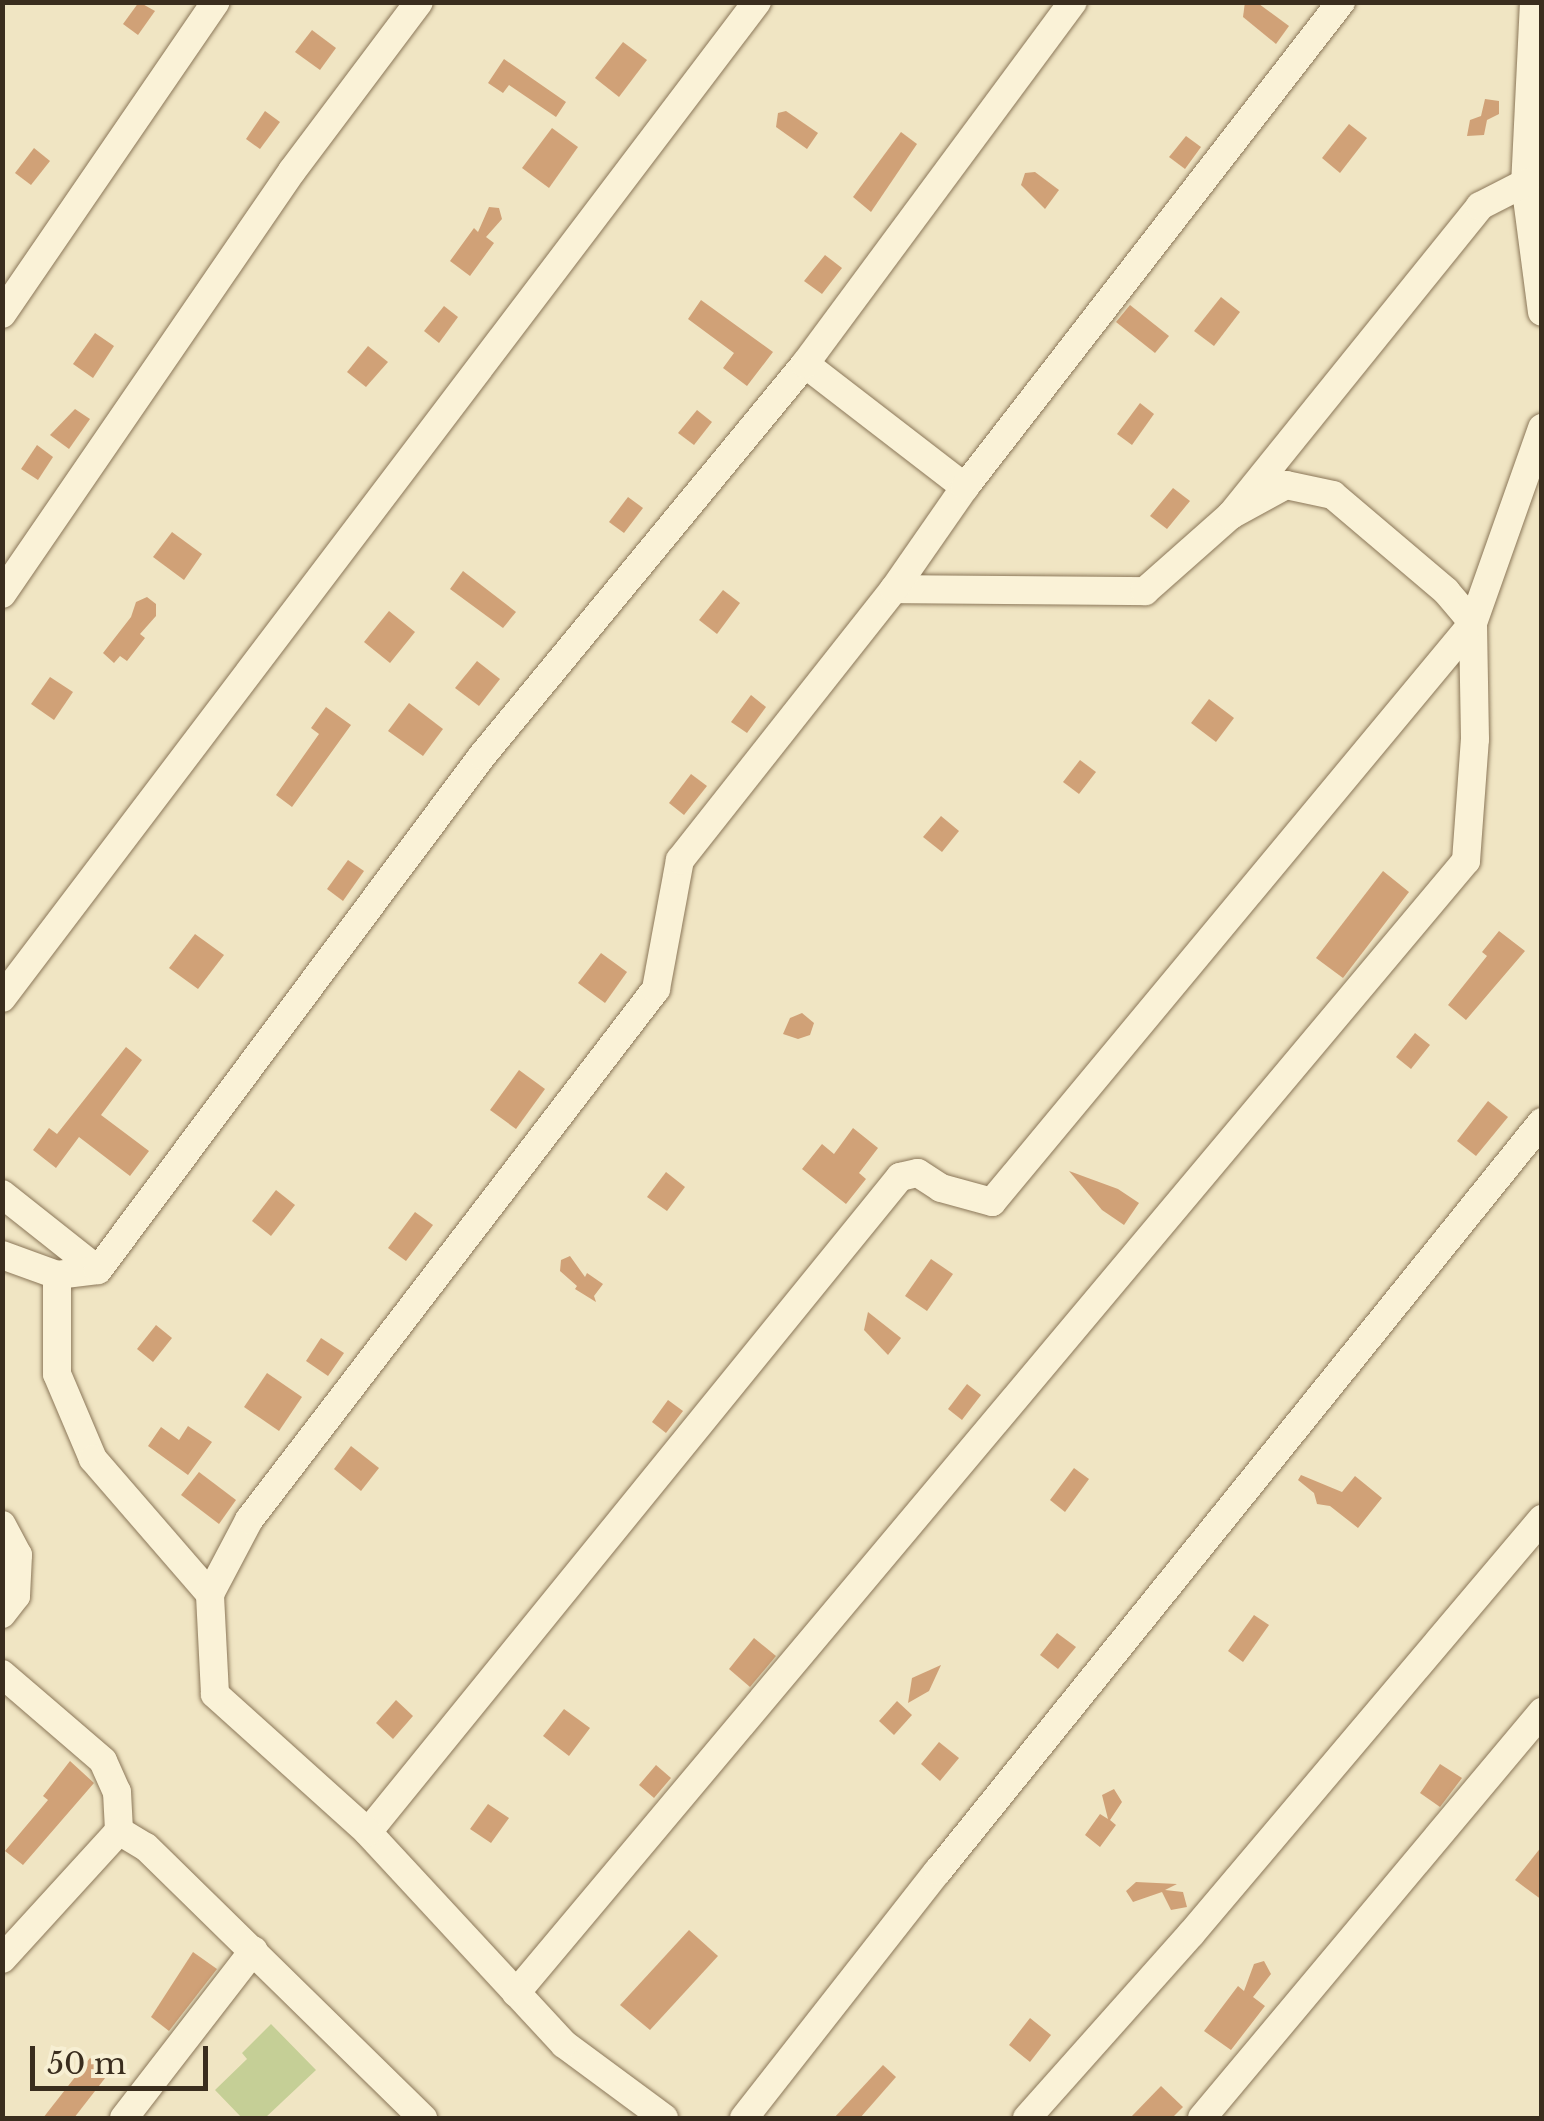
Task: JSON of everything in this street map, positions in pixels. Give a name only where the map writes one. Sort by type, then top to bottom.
[{"type":"street","points":[[2,314],[216,2]]},
{"type":"street","points":[[2,594],[292,171],[419,2]]},
{"type":"street","points":[[2,998],[757,2]]},
{"type":"street","points":[[2,1254],[57,1276],[98,1270],[482,756],[805,364],[1073,2]]},
{"type":"street","points":[[664,2118],[564,2044],[368,1832],[215,1694],[210,1594],[250,1520],[656,989],[680,860],[894,589],[964,487],[1341,2]]},
{"type":"street","points":[[1538,13],[1525,183],[1542,312]]},
{"type":"street","points":[[894,589],[1145,592],[1231,515],[1480,206],[1525,183]]},
{"type":"street","points":[[805,364],[964,487]]},
{"type":"street","points":[[368,1832],[900,1177],[918,1173],[942,1188],[992,1202],[1473,623],[1542,428]]},
{"type":"street","points":[[516,1992],[1466,861],[1476,739],[1473,623],[1446,590],[1333,495],[1286,484],[1231,515]]},
{"type":"street","points":[[744,2118],[938,1871],[1542,1122]]},
{"type":"street","points":[[2,1194],[98,1270]]},
{"type":"street","points":[[57,1276],[57,1374],[93,1459],[210,1594]]},
{"type":"street","points":[[1027,2118],[1191,1934],[1542,1519]]},
{"type":"street","points":[[2,1525],[18,1555],[16,1596],[2,1614]]},
{"type":"street","points":[[2,1674],[102,1761],[117,1792],[119,1831],[2,1959]]},
{"type":"street","points":[[1202,2118],[1542,1712]]},
{"type":"street","points":[[119,1831],[146,1846],[423,2118]]},
{"type":"street","points":[[124,2118],[254,1950]]},
{"type":"green space","points":[[271,2024],[316,2070],[265,2118],[242,2118],[215,2090],[247,2059],[242,2053]]},
{"type":"building","points":[[139,2],[155,11],[138,35],[123,24]]},
{"type":"building","points":[[1245,2],[1259,4],[1289,26],[1276,44],[1243,17]]},
{"type":"building","points":[[312,30],[336,48],[320,70],[295,52]]},
{"type":"building","points":[[623,42],[647,60],[619,97],[595,78]]},
{"type":"building","points":[[504,59],[566,102],[556,117],[509,85],[503,93],[488,83]]},
{"type":"building","points":[[1485,99],[1499,101],[1499,114],[1487,120],[1484,135],[1467,136],[1470,120],[1481,116]]},
{"type":"building","points":[[265,111],[280,122],[260,149],[246,139]]},
{"type":"building","points":[[786,111],[818,133],[807,149],[776,127],[778,113]]},
{"type":"building","points":[[1349,124],[1367,138],[1340,173],[1322,158]]},
{"type":"building","points":[[552,128],[578,147],[549,188],[522,168]]},
{"type":"building","points":[[901,132],[917,144],[871,212],[853,197]]},
{"type":"building","points":[[1186,136],[1201,147],[1185,169],[1169,157]]},
{"type":"building","points":[[34,148],[50,161],[31,185],[15,173]]},
{"type":"building","points":[[1035,172],[1059,190],[1045,209],[1021,185],[1025,173]]},
{"type":"building","points":[[489,207],[499,208],[502,219],[486,237],[494,243],[470,276],[450,261],[474,228],[478,232]]},
{"type":"building","points":[[825,255],[842,268],[822,294],[804,281]]},
{"type":"building","points":[[1221,297],[1240,312],[1214,346],[1194,331]]},
{"type":"building","points":[[701,300],[773,352],[747,386],[723,368],[734,353],[688,319]]},
{"type":"building","points":[[1130,305],[1169,336],[1155,353],[1116,322]]},
{"type":"building","points":[[444,306],[458,317],[439,343],[424,331]]},
{"type":"building","points":[[95,333],[114,346],[93,378],[73,364]]},
{"type":"building","points":[[368,346],[388,362],[366,387],[347,372]]},
{"type":"building","points":[[1140,403],[1154,414],[1132,445],[1117,434]]},
{"type":"building","points":[[75,409],[90,419],[69,449],[50,435]]},
{"type":"building","points":[[697,410],[712,422],[694,445],[678,433]]},
{"type":"building","points":[[37,445],[53,457],[38,480],[21,469]]},
{"type":"building","points":[[1173,488],[1190,501],[1167,529],[1150,516]]},
{"type":"building","points":[[628,497],[643,508],[624,533],[609,522]]},
{"type":"building","points":[[172,532],[202,554],[184,580],[153,557]]},
{"type":"building","points":[[463,571],[516,612],[503,628],[450,589]]},
{"type":"building","points":[[723,590],[740,603],[717,634],[699,620]]},
{"type":"building","points":[[147,597],[156,604],[156,616],[140,634],[145,638],[127,661],[120,656],[114,663],[103,653],[131,617],[136,602]]},
{"type":"building","points":[[389,611],[415,632],[390,663],[364,642]]},
{"type":"building","points":[[477,661],[500,679],[479,706],[455,688]]},
{"type":"building","points":[[50,677],[73,692],[54,720],[31,704]]},
{"type":"building","points":[[751,695],[766,707],[747,733],[731,722]]},
{"type":"building","points":[[1209,699],[1234,718],[1216,742],[1191,723]]},
{"type":"building","points":[[409,703],[443,729],[423,756],[388,731]]},
{"type":"building","points":[[326,707],[351,725],[292,807],[276,795],[319,734],[311,728]]},
{"type":"building","points":[[1080,760],[1096,772],[1079,794],[1063,782]]},
{"type":"building","points":[[691,774],[707,786],[684,815],[669,803]]},
{"type":"building","points":[[941,816],[959,831],[942,852],[923,837]]},
{"type":"building","points":[[348,860],[364,871],[343,901],[327,889]]},
{"type":"building","points":[[1383,871],[1409,892],[1343,978],[1316,958]]},
{"type":"building","points":[[1499,931],[1525,951],[1466,1020],[1448,1005],[1487,956],[1482,952]]},
{"type":"building","points":[[195,934],[224,955],[198,989],[169,968]]},
{"type":"building","points":[[601,953],[627,972],[605,1003],[578,983]]},
{"type":"building","points":[[802,1013],[814,1023],[810,1035],[798,1039],[783,1034],[790,1018]]},
{"type":"building","points":[[1415,1033],[1430,1045],[1411,1069],[1396,1057]]},
{"type":"building","points":[[126,1047],[142,1060],[101,1115],[149,1151],[130,1176],[79,1137],[56,1168],[33,1150],[49,1128],[57,1134]]},
{"type":"building","points":[[519,1070],[545,1089],[516,1129],[490,1110]]},
{"type":"building","points":[[1488,1101],[1508,1117],[1476,1156],[1457,1141]]},
{"type":"building","points":[[853,1128],[878,1148],[859,1173],[866,1179],[846,1204],[802,1169],[822,1144],[834,1154]]},
{"type":"building","points":[[1069,1171],[1118,1189],[1139,1203],[1124,1225],[1102,1210]]},
{"type":"building","points":[[666,1172],[685,1187],[667,1211],[647,1197]]},
{"type":"building","points":[[276,1190],[295,1205],[271,1236],[252,1221]]},
{"type":"building","points":[[415,1212],[433,1225],[406,1261],[388,1248]]},
{"type":"building","points":[[570,1256],[585,1277],[587,1273],[603,1284],[594,1296],[596,1302],[575,1289],[577,1286],[560,1271],[561,1260]]},
{"type":"building","points":[[931,1259],[953,1274],[927,1311],[905,1296]]},
{"type":"building","points":[[868,1312],[901,1338],[888,1355],[864,1330]]},
{"type":"building","points":[[156,1325],[172,1338],[153,1362],[137,1349]]},
{"type":"building","points":[[321,1338],[344,1353],[328,1376],[306,1361]]},
{"type":"building","points":[[267,1373],[302,1397],[279,1431],[244,1407]]},
{"type":"building","points":[[967,1384],[981,1395],[962,1420],[948,1409]]},
{"type":"building","points":[[668,1400],[683,1411],[666,1433],[652,1422]]},
{"type":"building","points":[[188,1426],[212,1442],[188,1475],[148,1446],[161,1427],[179,1440]]},
{"type":"building","points":[[351,1446],[379,1468],[361,1491],[334,1469]]},
{"type":"building","points":[[1074,1468],[1089,1479],[1065,1512],[1050,1500]]},
{"type":"building","points":[[199,1472],[236,1500],[219,1524],[181,1495]]},
{"type":"building","points":[[1301,1475],[1342,1492],[1355,1476],[1382,1498],[1358,1528],[1330,1506],[1317,1504],[1314,1493],[1298,1480]]},
{"type":"building","points":[[1254,1615],[1269,1625],[1243,1662],[1228,1651]]},
{"type":"building","points":[[1057,1633],[1076,1647],[1058,1669],[1040,1655]]},
{"type":"building","points":[[754,1638],[776,1656],[750,1687],[729,1669]]},
{"type":"building","points":[[941,1665],[929,1691],[908,1703],[912,1678]]},
{"type":"building","points":[[396,1700],[413,1716],[393,1739],[376,1723]]},
{"type":"building","points":[[897,1701],[912,1715],[894,1735],[879,1721]]},
{"type":"building","points":[[564,1709],[590,1728],[569,1756],[543,1736]]},
{"type":"building","points":[[939,1742],[959,1758],[940,1781],[921,1764]]},
{"type":"building","points":[[70,1761],[94,1783],[23,1865],[5,1851],[48,1800],[43,1796]]},
{"type":"building","points":[[1440,1764],[1462,1778],[1440,1807],[1420,1793]]},
{"type":"building","points":[[656,1765],[671,1778],[654,1798],[639,1785]]},
{"type":"building","points":[[1114,1789],[1122,1802],[1110,1820],[1116,1825],[1100,1847],[1085,1835],[1100,1814],[1108,1819],[1102,1795]]},
{"type":"building","points":[[488,1804],[509,1818],[491,1843],[470,1829]]},
{"type":"building","points":[[1542,1846],[1542,1900],[1515,1880]]},
{"type":"building","points":[[1136,1882],[1177,1884],[1165,1890],[1183,1892],[1187,1907],[1171,1910],[1162,1892],[1133,1902],[1126,1891]]},
{"type":"building","points":[[689,1930],[718,1956],[650,2030],[620,2005]]},
{"type":"building","points":[[193,1952],[217,1969],[169,2031],[151,2017]]},
{"type":"building","points":[[1264,1961],[1271,1974],[1253,1997],[1265,2006],[1231,2050],[1204,2031],[1238,1986],[1244,1991],[1254,1964]]},
{"type":"building","points":[[1030,2018],[1051,2035],[1030,2062],[1009,2045]]},
{"type":"building","points":[[90,2058],[109,2073],[74,2118],[43,2118]]},
{"type":"building","points":[[883,2065],[896,2077],[860,2118],[834,2118]]},
{"type":"building","points":[[1161,2086],[1183,2107],[1172,2118],[1130,2118]]}]
